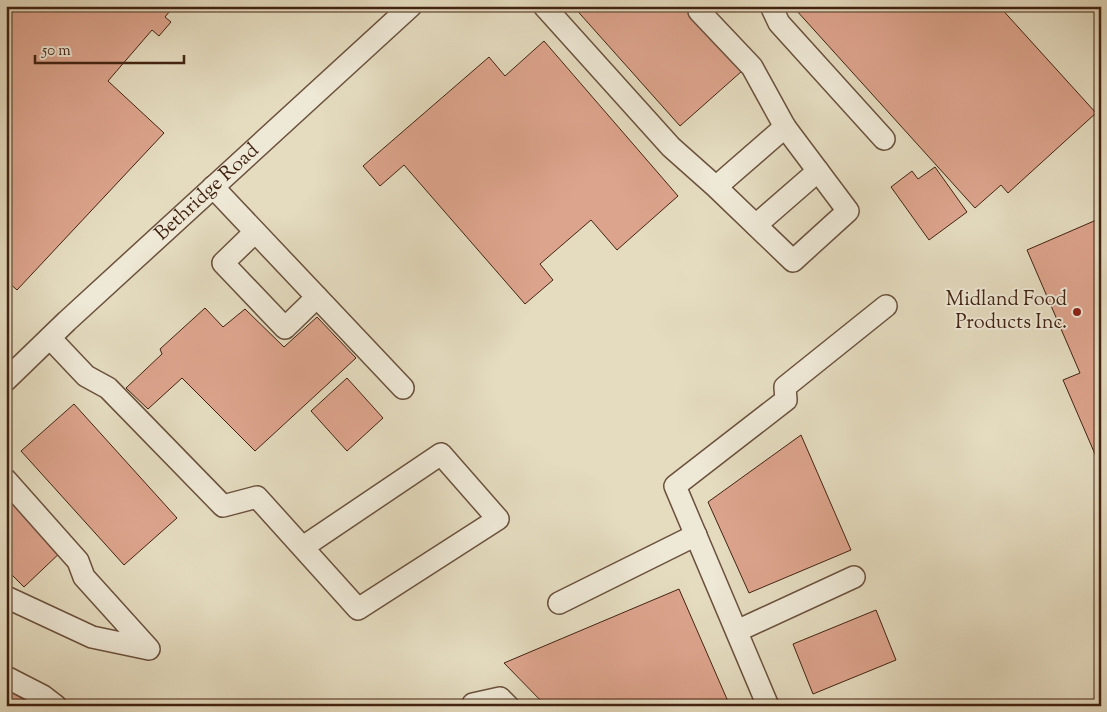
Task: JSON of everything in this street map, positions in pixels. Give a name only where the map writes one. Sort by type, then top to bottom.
[{"type":"street","name":"Bethridge Road","points":[[7,377],[410,6]]},
{"type":"street","points":[[544,6],[671,147],[793,261],[848,211],[785,127],[752,67],[699,11]]},
{"type":"street","points":[[771,6],[780,23],[884,139]]},
{"type":"street","points":[[716,187],[785,127]]},
{"type":"street","points":[[756,225],[818,171]]},
{"type":"street","points":[[213,187],[402,388]]},
{"type":"street","points":[[255,232],[223,263],[285,328],[317,297]]},
{"type":"street","points":[[768,706],[675,486],[786,400],[785,387],[886,306]]},
{"type":"street","points":[[50,338],[86,376],[108,388],[223,506],[257,497],[302,547],[358,609],[498,519],[441,454],[302,547]]},
{"type":"street","points":[[6,480],[78,561],[84,577],[149,649],[92,637],[6,597]]},
{"type":"street","points":[[559,603],[696,535]]},
{"type":"street","points":[[736,631],[854,577]]},
{"type":"street","points":[[6,677],[42,696],[56,706]]},
{"type":"street","points":[[472,706],[500,698],[508,706]]},
{"type":"building","points":[[6,6],[174,6],[165,17],[171,22],[159,36],[152,30],[108,81],[164,133],[17,290],[6,280]]},
{"type":"building","points":[[573,6],[688,6],[686,8],[742,71],[680,126]]},
{"type":"building","points":[[801,6],[999,6],[1096,113],[1008,193],[1001,185],[975,208],[796,10]]},
{"type":"building","points":[[544,41],[678,196],[617,250],[591,220],[540,264],[553,280],[525,304],[404,165],[380,186],[363,166],[489,57],[505,76]]},
{"type":"building","points":[[935,167],[967,212],[929,240],[891,187],[912,171],[918,179]]},
{"type":"building","name":"Midland Food Products Inc.","points":[[1101,218],[1101,468],[1063,380],[1080,373],[1027,250]]},
{"type":"building","points":[[205,308],[223,327],[245,309],[284,347],[317,317],[356,358],[255,451],[182,378],[148,409],[126,388],[162,354],[160,349]]},
{"type":"building","points":[[347,378],[383,418],[347,451],[311,411]]},
{"type":"building","points":[[74,404],[177,518],[124,565],[21,451]]},
{"type":"building","points":[[801,435],[851,550],[749,593],[708,502]]},
{"type":"building","points":[[6,487],[64,549],[24,587],[6,569]]},
{"type":"building","points":[[679,589],[730,706],[546,706],[504,663]]},
{"type":"building","points":[[876,610],[896,660],[813,694],[793,644]]},
{"type":"building","points":[[6,689],[35,706],[6,706]]},
{"type":"place","name":"Midland Food Products Inc.","points":[[1077,312]]}]
